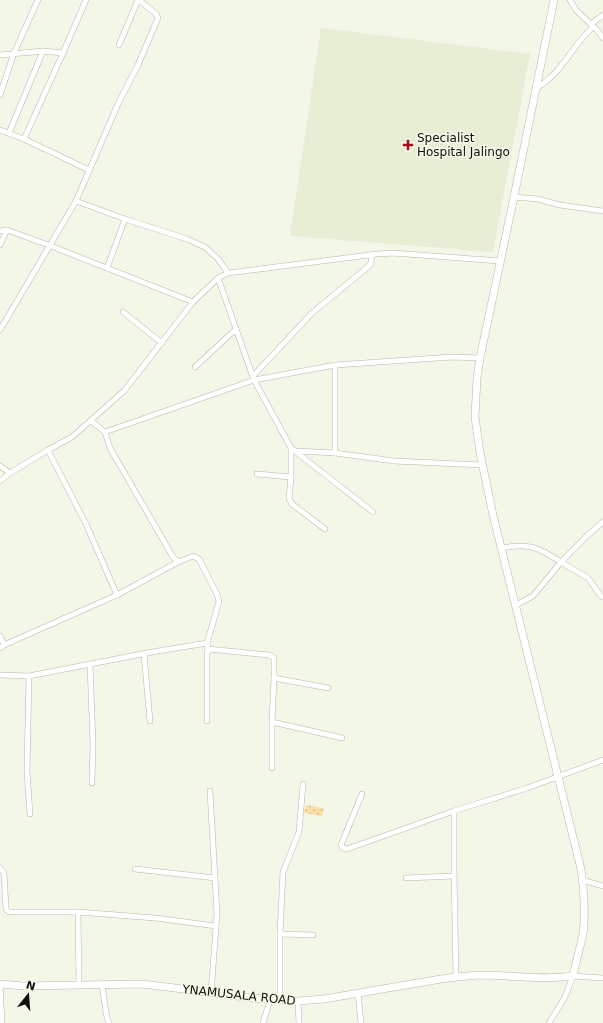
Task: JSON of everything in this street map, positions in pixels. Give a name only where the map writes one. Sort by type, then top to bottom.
[{"type":"main road","points":[[554,0],[480,358],[477,378],[476,417],[482,465],[581,869],[585,898],[584,921],[573,976]]},
{"type":"main road","name":"YNAMUSALA ROAD","points":[[0,984],[23,986],[142,984],[270,1000],[298,1001],[324,999],[456,977],[485,975],[554,978],[573,976]]},
{"type":"street","points":[[0,95],[14,53],[38,0]]},
{"type":"street","points":[[24,138],[86,0]]},
{"type":"street","points":[[0,330],[76,201],[118,104],[138,65],[158,18],[156,14],[138,0],[119,44]]},
{"type":"street","points":[[570,0],[576,10],[603,38]]},
{"type":"street","points":[[536,89],[558,70],[587,32],[603,15]]},
{"type":"street","points":[[9,133],[43,51]]},
{"type":"street","points":[[0,55],[43,51],[63,54]]},
{"type":"street","points":[[0,130],[24,138],[89,170]]},
{"type":"street","points":[[514,197],[538,199],[560,205],[603,211]]},
{"type":"street","points":[[76,201],[187,239],[205,247],[218,259],[228,273]]},
{"type":"street","points":[[107,268],[125,219]]},
{"type":"street","points":[[0,245],[7,230]]},
{"type":"street","points":[[0,231],[7,230],[193,302]]},
{"type":"street","points":[[0,481],[10,473],[72,437],[124,391],[193,302],[218,278],[228,273],[393,253],[500,261]]},
{"type":"street","points":[[254,378],[312,313],[369,266],[372,255]]},
{"type":"street","points":[[218,278],[254,378],[293,450],[373,512]]},
{"type":"street","points":[[123,312],[162,343]]},
{"type":"street","points":[[195,367],[236,329]]},
{"type":"street","points":[[105,432],[254,378],[336,365],[452,357],[480,358]]},
{"type":"street","points":[[334,453],[336,365]]},
{"type":"street","points":[[91,421],[105,432],[110,448],[173,557],[178,562]]},
{"type":"street","points":[[48,450],[86,524],[117,595]]},
{"type":"street","points":[[293,450],[334,453],[394,461],[482,465]]},
{"type":"street","points":[[293,450],[289,498],[292,504],[325,529]]},
{"type":"street","points":[[0,466],[10,473]]},
{"type":"street","points":[[257,474],[291,477]]},
{"type":"street","points":[[516,605],[533,596],[561,562],[603,522]]},
{"type":"street","points":[[502,548],[517,545],[536,548],[548,553],[588,578],[603,597]]},
{"type":"street","points":[[0,636],[2,647],[117,595],[178,562],[193,556],[199,559],[217,594],[219,602],[207,643],[207,721]]},
{"type":"street","points":[[0,675],[29,676],[207,643]]},
{"type":"street","points":[[208,649],[269,655],[274,658],[272,768]]},
{"type":"street","points":[[144,654],[150,720]]},
{"type":"street","points":[[90,664],[93,744],[92,782]]},
{"type":"street","points":[[29,676],[27,771],[30,814]]},
{"type":"street","points":[[274,678],[328,688]]},
{"type":"street","points":[[272,722],[342,738]]},
{"type":"street","points":[[362,794],[341,845],[343,848],[347,849],[454,811],[527,788],[603,760]]},
{"type":"street","points":[[280,1000],[280,934],[283,872],[300,832],[303,784]]},
{"type":"street","points":[[210,791],[217,914],[211,992]]},
{"type":"street","points":[[454,811],[456,977]]},
{"type":"street","points":[[0,868],[4,873],[6,909],[9,912],[78,912],[155,918],[216,926]]},
{"type":"street","points":[[135,869],[215,878]]},
{"type":"street","points":[[406,878],[454,876]]},
{"type":"street","points":[[582,880],[603,886]]},
{"type":"street","points":[[78,912],[79,985]]},
{"type":"street","points":[[280,934],[313,935]]},
{"type":"street","points":[[549,1023],[565,997],[573,976],[603,978]]},
{"type":"street","points":[[0,984],[2,1023]]},
{"type":"street","points":[[102,985],[107,1018],[110,1023]]},
{"type":"street","points":[[358,993],[361,1023]]},
{"type":"street","points":[[263,1023],[270,1000]]},
{"type":"street","points":[[298,1001],[299,1023]]},
{"type":"shaded area","name":"Specialist Hospital Jalingo","points":[[321,28],[530,54],[493,252],[290,236]]},
{"type":"shaded area","points":[[306,805],[324,808],[322,816],[304,813]]},
{"type":"place","name":"Specialist Hospital Jalingo","points":[[408,145]]}]
